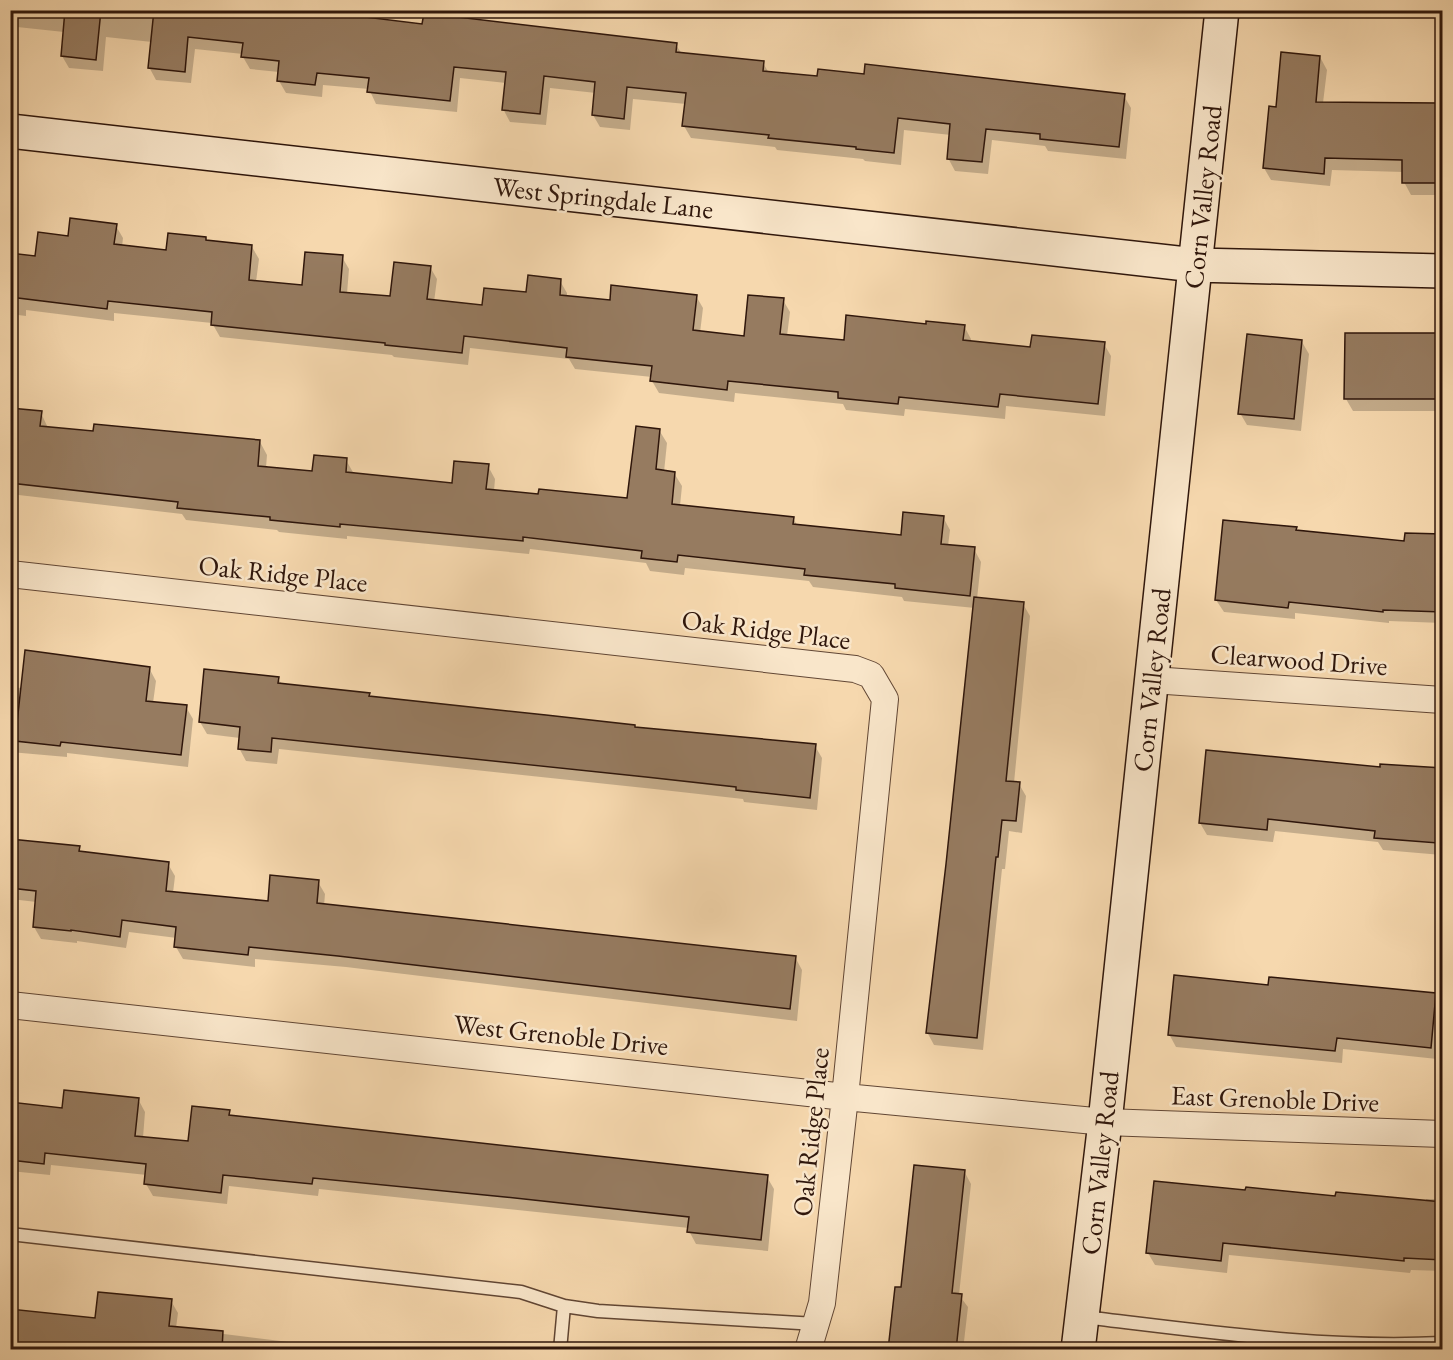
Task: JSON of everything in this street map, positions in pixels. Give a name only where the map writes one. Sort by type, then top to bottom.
[{"type":"street","name":"Corn Valley Road","points":[[1078,1350],[1105,1122],[1222,10]]},
{"type":"street","name":"West Springdale Lane","points":[[10,131],[1195,265],[1443,271]]},
{"type":"street","name":"Oak Ridge Place","points":[[10,574],[855,669],[871,675],[885,699],[822,1303],[808,1350]]},
{"type":"street","name":"Clearwood Drive","points":[[1152,680],[1443,700]]},
{"type":"street","name":"West Grenoble Drive","points":[[10,1005],[1105,1122]]},
{"type":"street","name":"East Grenoble Drive","points":[[1105,1122],[1443,1134]]},
{"type":"lane","points":[[10,1234],[521,1292],[564,1306],[598,1311],[816,1324]]},
{"type":"lane","points":[[560,1350],[564,1306]]},
{"type":"lane","points":[[1082,1317],[1263,1338],[1373,1345],[1443,1343]]},
{"type":"building","points":[[65,10],[101,10],[96,60],[61,56]]},
{"type":"building","points":[[154,10],[308,10],[422,24],[424,13],[677,43],[676,52],[764,61],[763,71],[817,76],[818,69],[864,74],[865,64],[1125,94],[1119,147],[1040,139],[1040,134],[986,129],[982,162],[947,159],[950,124],[898,118],[894,153],[856,149],[856,147],[768,138],[769,135],[682,126],[686,93],[627,87],[624,119],[592,115],[595,82],[544,76],[540,114],[502,110],[506,72],[454,67],[450,101],[367,92],[369,78],[317,73],[315,85],[277,81],[279,61],[241,57],[243,43],[188,37],[185,72],[148,68]]},
{"type":"building","points":[[1281,52],[1320,56],[1316,102],[1438,103],[1438,183],[1402,183],[1402,160],[1325,158],[1324,174],[1263,168],[1269,106],[1276,107]]},
{"type":"building","points":[[70,218],[117,224],[114,244],[166,250],[168,233],[252,245],[249,280],[302,285],[305,252],[343,255],[340,292],[390,296],[394,262],[431,266],[427,299],[482,305],[484,288],[526,292],[528,275],[561,279],[560,295],[610,300],[611,285],[697,295],[693,330],[744,336],[748,295],[784,298],[780,334],[844,340],[846,315],[926,324],[926,321],[965,325],[963,340],[1030,347],[1032,335],[1105,342],[1098,404],[1000,394],[998,407],[899,397],[898,404],[838,398],[838,392],[728,381],[727,390],[650,381],[652,366],[566,357],[567,348],[464,336],[462,353],[211,325],[212,312],[108,301],[107,309],[10,297],[10,253],[35,256],[38,232],[68,236]]},
{"type":"building","points":[[1345,333],[1443,333],[1443,399],[1344,399]]},
{"type":"building","points":[[1247,334],[1302,340],[1294,419],[1238,414]]},
{"type":"building","points":[[10,408],[42,411],[40,426],[93,431],[94,424],[260,440],[258,466],[312,471],[314,455],[347,458],[346,472],[452,483],[454,461],[489,464],[486,489],[538,494],[539,489],[627,498],[636,426],[660,429],[656,469],[675,472],[672,504],[794,517],[793,524],[901,535],[903,512],[944,516],[941,544],[975,547],[970,596],[895,588],[895,584],[804,575],[805,569],[678,555],[677,562],[641,558],[642,551],[523,537],[523,541],[340,524],[340,527],[270,520],[270,517],[177,508],[178,502],[10,483]]},
{"type":"building","points":[[1223,520],[1404,541],[1405,533],[1443,534],[1443,612],[1383,610],[1383,612],[1289,602],[1288,608],[1215,600]]},
{"type":"building","points":[[974,597],[1024,602],[1006,781],[1020,782],[1016,821],[1002,820],[977,1038],[926,1033]]},
{"type":"building","points":[[25,650],[150,667],[146,701],[187,705],[181,755],[61,742],[60,746],[15,741]]},
{"type":"building","points":[[204,669],[279,677],[278,683],[370,693],[369,696],[635,725],[635,727],[816,744],[810,798],[736,790],[736,787],[272,738],[271,752],[238,749],[240,727],[199,722]]},
{"type":"building","points":[[1206,750],[1380,767],[1380,764],[1443,768],[1438,843],[1374,838],[1375,831],[1268,819],[1267,830],[1199,823]]},
{"type":"building","points":[[10,839],[80,846],[79,851],[169,862],[166,891],[268,901],[270,875],[319,880],[317,903],[796,956],[790,1009],[249,947],[248,955],[174,947],[176,927],[122,920],[120,937],[33,927],[36,891],[10,888]]},
{"type":"building","points":[[1174,975],[1268,985],[1269,977],[1436,993],[1431,1048],[1337,1038],[1335,1051],[1168,1035]]},
{"type":"building","points":[[64,1090],[139,1098],[135,1136],[188,1141],[192,1106],[230,1110],[229,1115],[768,1175],[761,1240],[687,1232],[689,1217],[505,1197],[313,1178],[312,1184],[223,1175],[221,1193],[144,1184],[146,1164],[45,1153],[44,1164],[10,1160],[10,1102],[62,1108]]},
{"type":"building","points":[[914,1165],[965,1170],[952,1293],[962,1294],[956,1350],[888,1350],[895,1287],[901,1287]]},
{"type":"building","points":[[1154,1181],[1245,1190],[1246,1187],[1335,1196],[1336,1192],[1443,1202],[1443,1260],[1404,1258],[1404,1261],[1223,1243],[1221,1261],[1146,1253]]},
{"type":"building","points":[[98,1292],[172,1299],[169,1326],[223,1331],[222,1350],[10,1350],[10,1309],[95,1318]]}]
